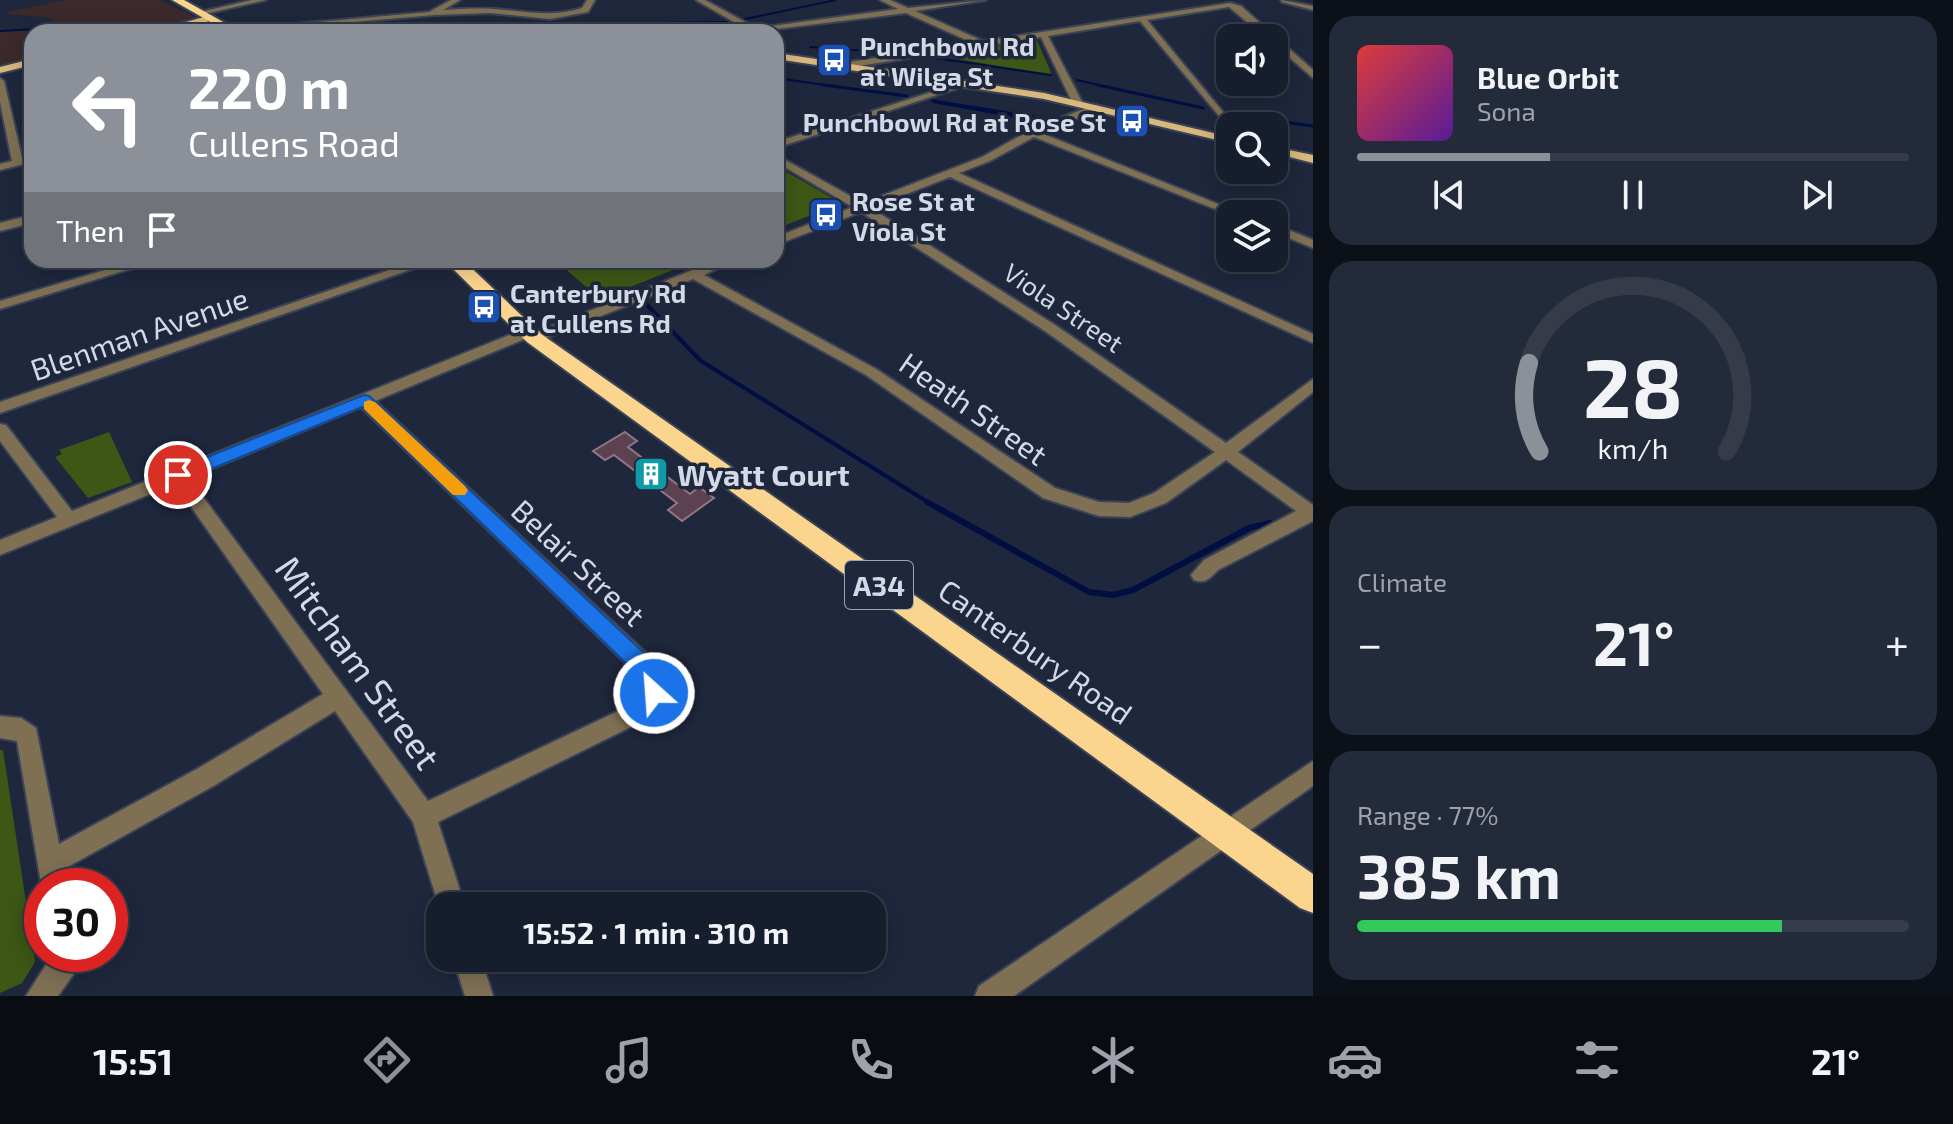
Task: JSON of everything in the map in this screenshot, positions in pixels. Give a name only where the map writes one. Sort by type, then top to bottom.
[{"type":"highway","points":[[177,0],[222,24]]},
{"type":"highway","name":"Canterbury Road","points":[[461,268],[530,336],[1313,895]]},
{"type":"main road","points":[[187,24],[211,18]]},
{"type":"main road","points":[[784,57],[1078,104],[1216,137]]},
{"type":"main road","points":[[0,70],[24,64]]},
{"type":"main road","points":[[1288,153],[1313,159]]},
{"type":"street","points":[[200,13],[262,0]]},
{"type":"street","points":[[431,14],[456,0]]},
{"type":"street","points":[[315,24],[485,11],[531,17],[568,15],[585,10],[591,0]]},
{"type":"street","points":[[700,0],[742,24]]},
{"type":"street","points":[[884,0],[982,44]]},
{"type":"street","points":[[784,28],[982,0]]},
{"type":"street","points":[[1285,0],[1313,8]]},
{"type":"street","points":[[846,65],[1230,5],[1256,24]]},
{"type":"street","points":[[1142,19],[1218,112]]},
{"type":"street","points":[[1043,34],[1078,104]]},
{"type":"street","points":[[1288,52],[1313,75]]},
{"type":"street","points":[[0,81],[18,162]]},
{"type":"street","points":[[784,142],[966,84]]},
{"type":"street","points":[[784,238],[998,153],[1033,133],[1095,108]]},
{"type":"street","points":[[1033,133],[1216,206]]},
{"type":"street","points":[[0,167],[24,161]]},
{"type":"street","name":"Viola Street","points":[[784,162],[864,206],[1024,308],[1312,513]]},
{"type":"street","points":[[950,173],[1313,339]]},
{"type":"street","points":[[0,227],[24,221]]},
{"type":"street","points":[[1288,234],[1313,244]]},
{"type":"street","points":[[0,305],[126,268]]},
{"type":"street","name":"Blenman Avenue","points":[[0,408],[409,268]]},
{"type":"street","points":[[0,548],[364,400],[708,268]]},
{"type":"street","name":"Heath Street","points":[[693,274],[871,372],[1034,485],[1063,500],[1099,509],[1141,508],[1175,489],[1313,384]]},
{"type":"street","name":"Belair Street","points":[[364,400],[640,662],[654,683],[654,693],[639,712],[424,816]]},
{"type":"street","points":[[0,429],[69,520]]},
{"type":"street","name":"Mitcham Street","points":[[178,475],[424,816],[448,892]]},
{"type":"street","points":[[1201,575],[1211,565],[1312,513]]},
{"type":"street","points":[[63,868],[339,697]]},
{"type":"street","points":[[0,727],[21,729],[28,736],[51,868]]},
{"type":"street","points":[[989,996],[1313,772]]},
{"type":"street","points":[[40,996],[55,972]]},
{"type":"street","points":[[471,972],[479,996]]},
{"type":"shaded area","points":[[66,0],[159,0],[196,17],[172,24],[60,24],[49,18],[3,13]]},
{"type":"shaded area","points":[[24,31],[24,61],[0,67],[0,32]]},
{"type":"green space","points":[[1036,38],[1052,75],[934,55]]},
{"type":"green space","points":[[784,171],[841,203],[784,226]]},
{"type":"green space","points":[[564,268],[678,268],[600,299]]},
{"type":"green space","points":[[109,432],[132,482],[88,498],[55,457],[62,454],[59,450]]},
{"type":"green space","points":[[0,750],[3,750],[24,889],[24,972],[29,972],[22,983],[0,993]]},
{"type":"building","name":"Wyatt Court","points":[[625,432],[637,441],[628,447],[690,494],[699,487],[714,498],[682,521],[668,510],[677,503],[614,455],[605,460],[593,451]]},
{"type":"waterway","points":[[745,19],[836,0]]},
{"type":"waterway","points":[[652,24],[728,22]]},
{"type":"waterway","points":[[0,31],[24,30]]},
{"type":"waterway","points":[[810,47],[898,53]]},
{"type":"waterway","points":[[928,57],[1051,75]]},
{"type":"waterway","points":[[784,79],[838,87]]},
{"type":"waterway","points":[[1077,80],[1105,87]]},
{"type":"waterway","points":[[824,85],[838,87]]},
{"type":"waterway","points":[[1098,85],[1105,87]]},
{"type":"waterway","points":[[838,87],[907,96]]},
{"type":"waterway","points":[[1105,87],[1203,108]]},
{"type":"waterway","points":[[933,101],[1043,120]]},
{"type":"waterway","points":[[1288,123],[1313,126]]},
{"type":"waterway","points":[[647,305],[701,361],[931,504]]},
{"type":"waterway","points":[[927,502],[1089,592],[1113,595],[1133,590],[1249,528],[1270,523]]},
{"type":"slow traffic","points":[[369,405],[459,490]]},
{"type":"place","name":"Punchbowl Rd at Wilga St","points":[[834,60]]},
{"type":"place","name":"Punchbowl Rd at Rose St","points":[[1132,121]]},
{"type":"place","name":"Rose St at Viola St","points":[[826,215]]},
{"type":"place","name":"Canterbury Rd at Cullens Rd","points":[[484,307]]},
{"type":"place","name":"Wyatt Court","points":[[651,474]]},
{"type":"route","points":[[178,475],[364,400],[640,662],[654,683],[654,693]]}]
